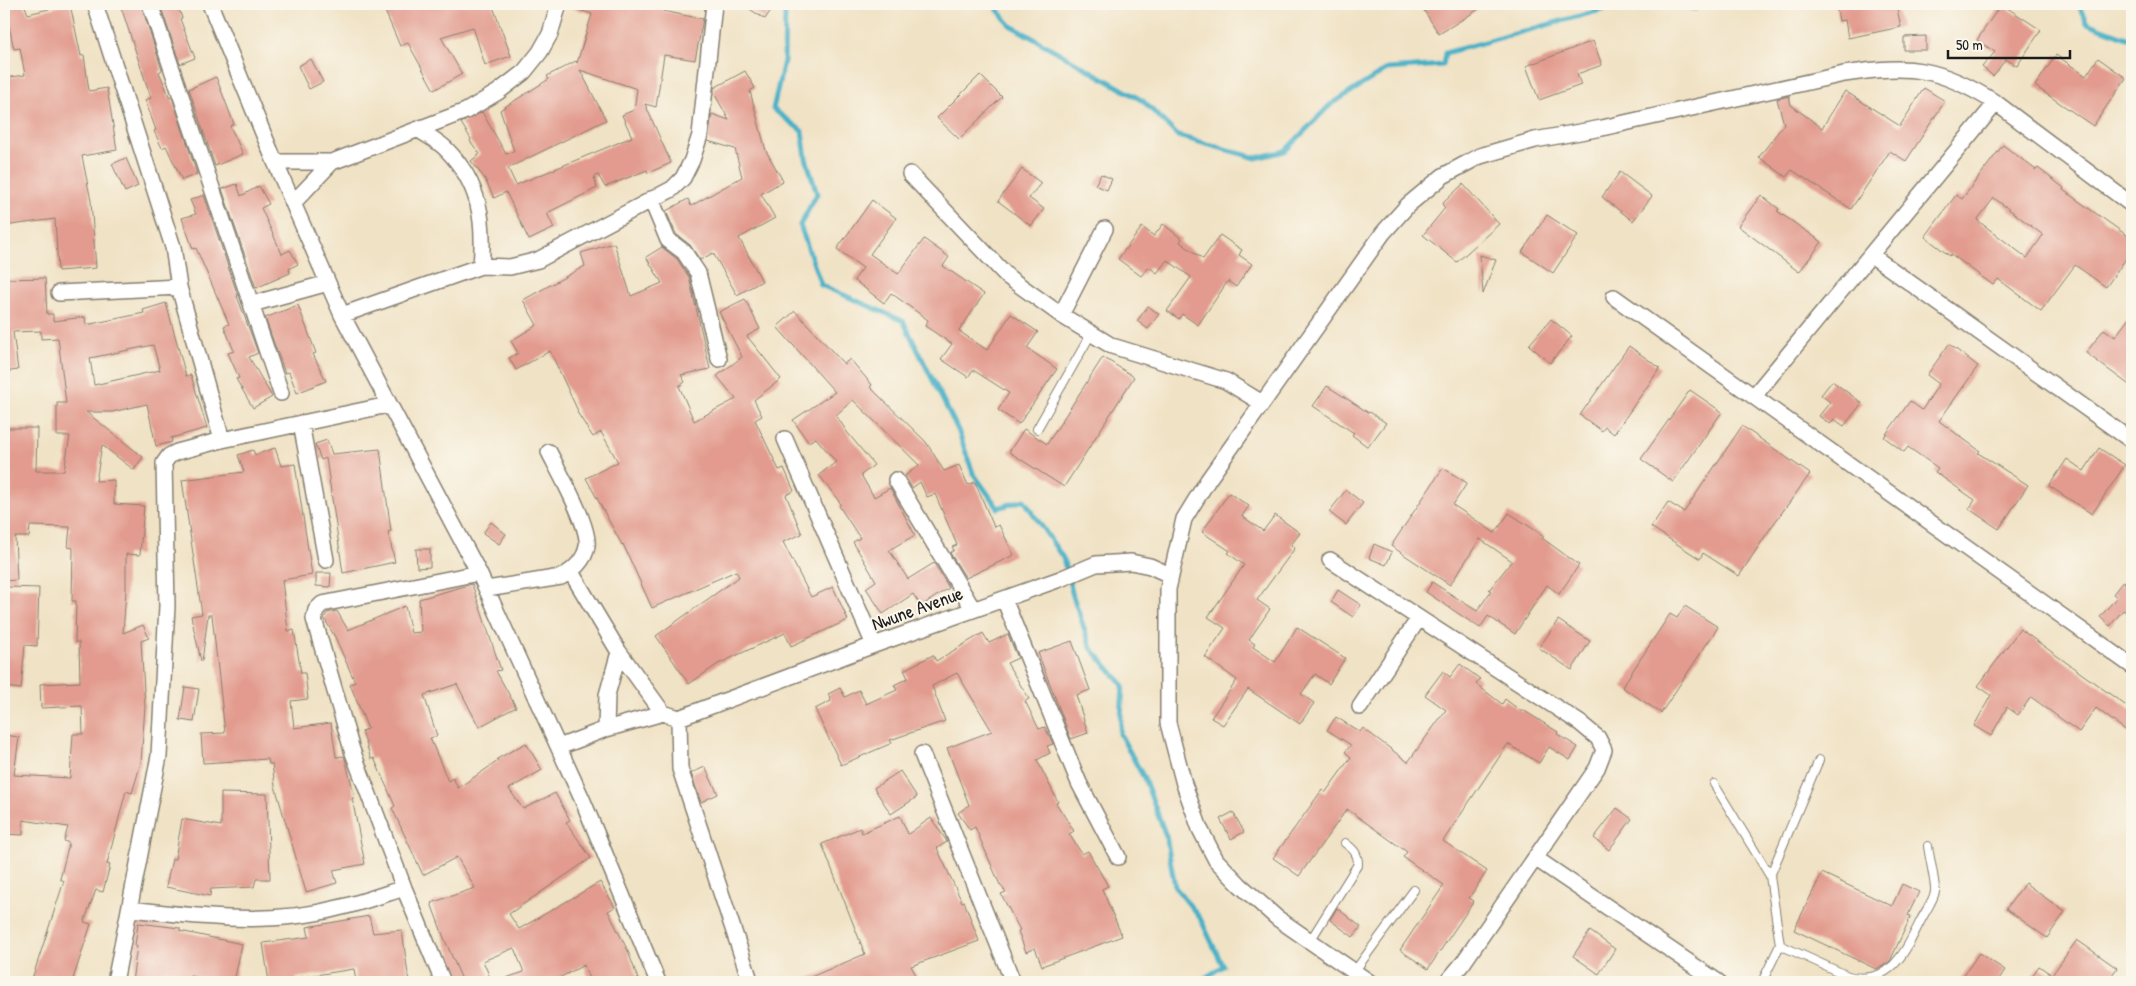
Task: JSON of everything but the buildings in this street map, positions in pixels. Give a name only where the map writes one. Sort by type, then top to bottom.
[{"type":"street","points":[[96,4],[169,231],[173,246],[178,287],[222,440]]},
{"type":"street","points":[[150,4],[252,304],[280,393]]},
{"type":"street","points":[[210,4],[275,162],[342,315],[388,405],[479,573],[559,747],[658,982]]},
{"type":"street","points":[[275,162],[332,162],[466,112],[498,92],[524,72],[540,52],[559,4]]},
{"type":"street","points":[[342,315],[482,266],[510,267],[538,260],[672,189],[683,178],[692,160],[700,135],[714,4]]},
{"type":"street","points":[[1369,982],[1277,918],[1240,885],[1216,860],[1200,829],[1184,784],[1168,723],[1168,589],[1184,519],[1208,480],[1383,233],[1408,205],[1443,176],[1480,156],[1535,140],[1602,128],[1844,74],[1877,69],[1911,69],[1950,77],[1996,103],[2132,205]]},
{"type":"street","points":[[1754,396],[1996,103]]},
{"type":"street","points":[[419,130],[446,148],[460,165],[478,200],[482,218],[482,266]]},
{"type":"street","points":[[293,203],[332,162]]},
{"type":"street","points":[[910,174],[1008,277],[1061,315],[1112,346],[1226,381],[1262,403]]},
{"type":"street","points":[[651,199],[668,240],[684,252],[698,273],[719,359]]},
{"type":"street","points":[[1061,315],[1105,228]]},
{"type":"street","points":[[1870,255],[2132,440]]},
{"type":"street","points":[[252,304],[328,283]]},
{"type":"street","points":[[59,293],[178,287]]},
{"type":"street","points":[[1614,297],[2132,666]]},
{"type":"street","points":[[115,982],[159,756],[167,606],[164,463],[169,456],[177,452],[222,440],[388,405]]},
{"type":"street","points":[[301,423],[326,560]]},
{"type":"street","points":[[785,438],[874,644]]},
{"type":"street","points":[[486,589],[561,577],[571,572],[581,562],[587,546],[586,530],[549,452]]},
{"type":"street","points":[[896,480],[973,610]]},
{"type":"street","points":[[1330,560],[1580,722],[1598,738],[1604,750],[1597,768],[1463,962],[1447,982]]},
{"type":"street","name":"Nwune Avenue","points":[[679,718],[874,644],[1060,579],[1096,564],[1131,562],[1150,566],[1170,575]]},
{"type":"street","points":[[571,572],[619,652],[662,713]]},
{"type":"street","points":[[443,982],[404,888],[352,750],[314,619],[316,610],[322,604],[479,573]]},
{"type":"street","points":[[1004,599],[1078,783],[1118,857]]},
{"type":"street","points":[[1360,707],[1419,618]]},
{"type":"street","points":[[606,729],[607,695],[619,652]]},
{"type":"street","points":[[559,747],[606,729],[662,713],[679,718],[680,769],[749,977],[748,982]]},
{"type":"street","points":[[922,754],[1013,982]]},
{"type":"street","points":[[1535,858],[1718,982]]},
{"type":"street","points":[[130,909],[219,919],[285,916],[337,909],[404,888]]},
{"type":"lane","points":[[1037,429],[1091,334]]},
{"type":"lane","points":[[1770,876],[1819,760]]},
{"type":"lane","points":[[1714,784],[1770,876],[1780,945],[1762,982]]},
{"type":"lane","points":[[1310,941],[1358,864],[1356,852],[1345,843]]},
{"type":"lane","points":[[1780,945],[1859,979],[1871,979],[1882,975],[1904,955],[1935,892],[1928,846]]},
{"type":"lane","points":[[1354,972],[1414,890]]},
{"type":"waterway","points":[[791,4],[785,13],[784,61],[773,109],[802,131],[806,158],[817,194],[800,225],[821,285],[903,321],[958,430],[973,473],[998,508],[1024,500],[1063,558],[1073,596],[1091,648],[1123,685],[1120,734],[1144,778],[1166,836],[1175,887],[1200,918],[1223,966],[1199,982]]},
{"type":"waterway","points":[[993,4],[1010,25],[1143,101],[1178,136],[1256,158],[1285,151],[1330,105],[1387,69],[1443,65],[1445,53],[1623,4]]},
{"type":"waterway","points":[[1678,4],[1695,9],[1699,4]]},
{"type":"waterway","points":[[2078,4],[2087,23],[2132,40]]}]
